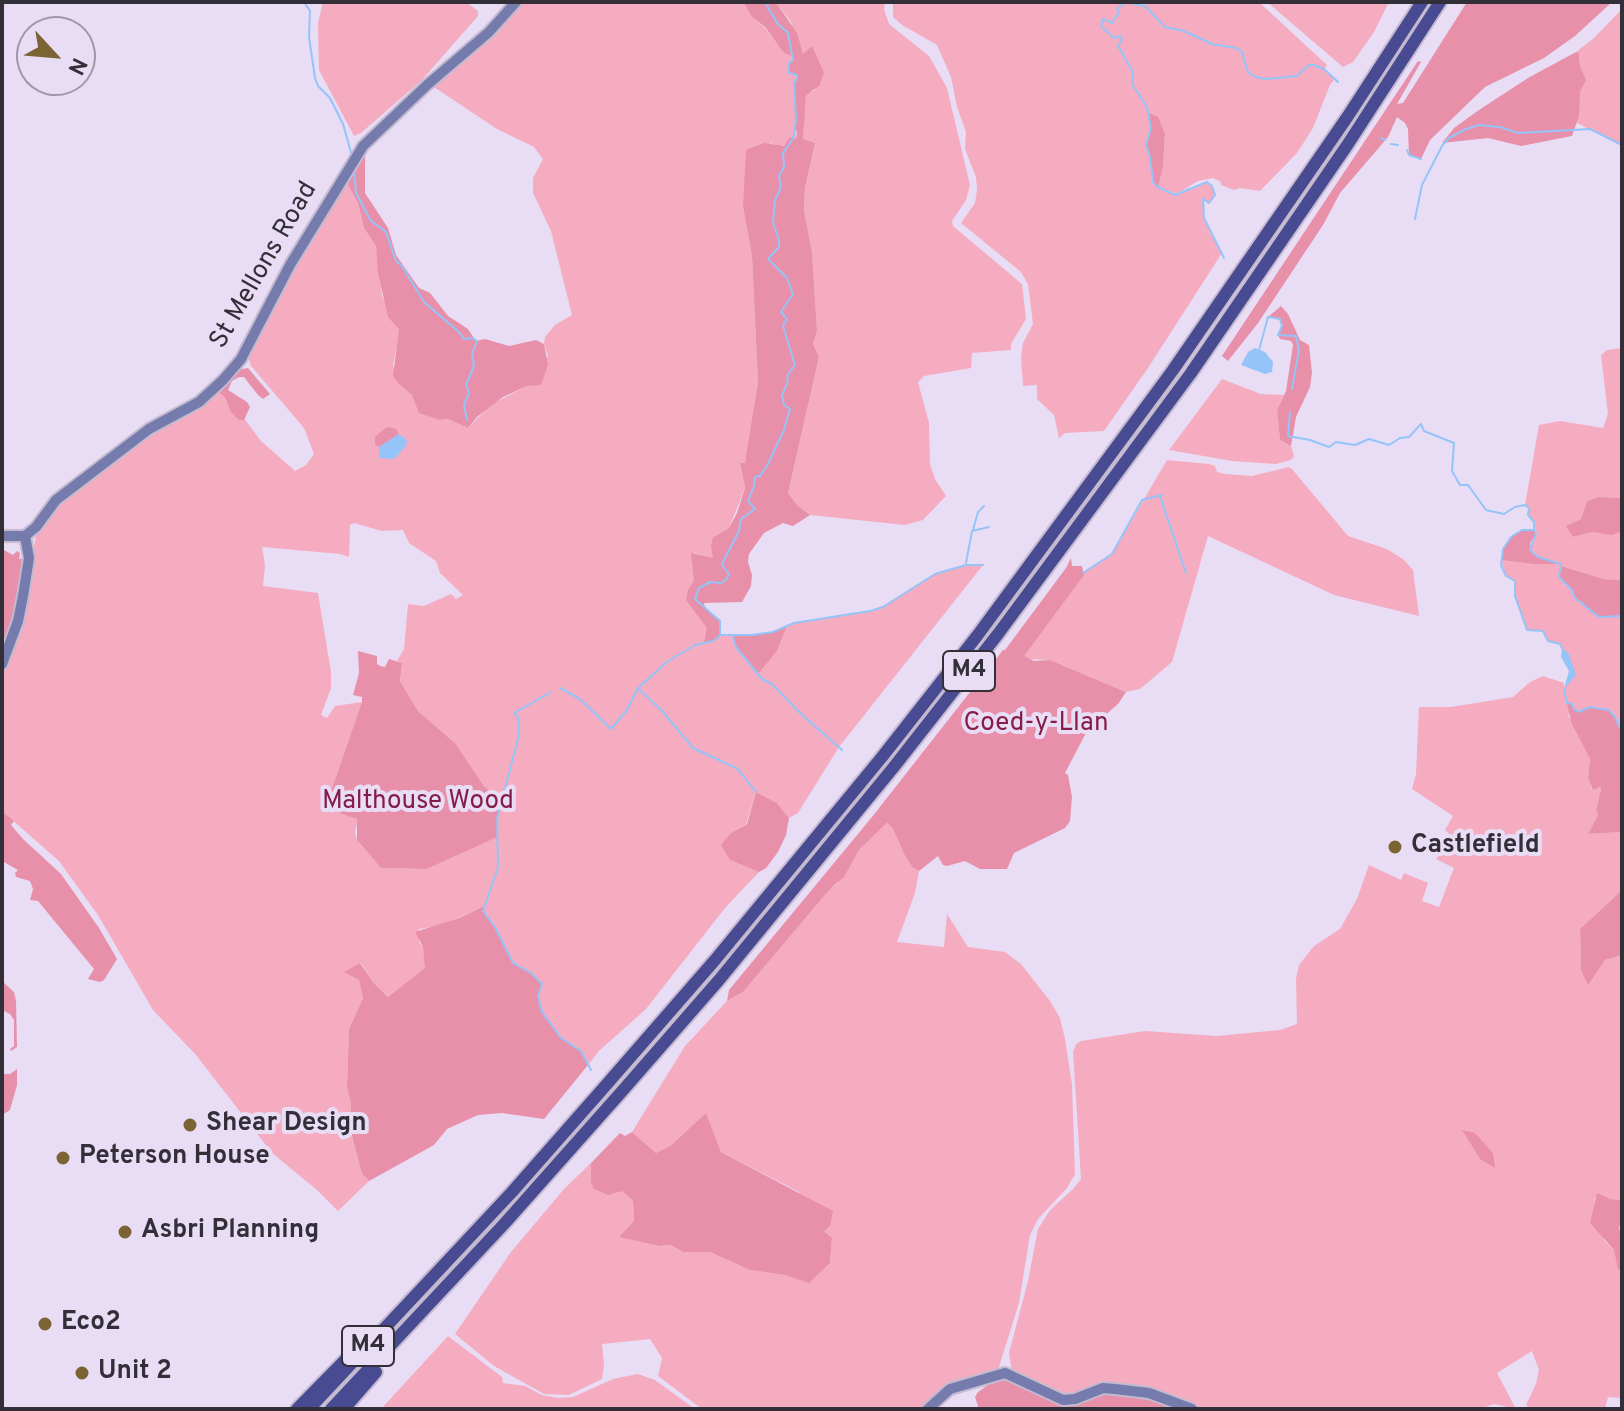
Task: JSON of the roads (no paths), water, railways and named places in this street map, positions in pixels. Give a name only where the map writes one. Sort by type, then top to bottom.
[{"type":"highway","name":"M4","points":[[309,1409],[512,1192],[715,960],[882,757],[977,636],[1216,309],[1422,2]]},
{"type":"highway","name":"M4","points":[[331,1409],[505,1223],[719,980],[893,768],[1117,476],[1258,278],[1440,2]]},
{"type":"highway","points":[[297,1409],[339,1365],[427,1284]]},
{"type":"highway","points":[[344,1409],[438,1295]]},
{"type":"main road","name":"St Mellons Road","points":[[25,536],[36,527],[56,500],[149,429],[199,402],[223,380],[246,350],[290,265],[363,146],[489,32],[516,2]]},
{"type":"main road","points":[[2,536],[25,536],[29,558],[18,621],[2,664]]},
{"type":"main road","points":[[928,1409],[950,1389],[1005,1373],[1063,1400],[1075,1399],[1103,1388],[1149,1393],[1192,1409]]},
{"type":"water","points":[[1255,348],[1265,352],[1273,362],[1272,372],[1265,374],[1241,365],[1248,352]]},
{"type":"water","points":[[399,434],[407,440],[406,446],[394,459],[380,458],[379,447]]},
{"type":"water","points":[[1562,648],[1569,654],[1576,675],[1564,689],[1569,671],[1561,657]]},
{"type":"waterway","points":[[304,2],[310,11],[309,37],[315,78],[330,98],[343,124],[352,156]]},
{"type":"waterway","points":[[765,2],[777,23],[788,33],[793,60],[789,63],[789,73],[797,75],[794,82],[796,119],[793,139],[783,153],[784,167],[779,176],[781,187],[775,200],[773,223],[779,247],[768,259],[787,278],[793,294],[781,312],[787,319],[783,326],[795,365],[788,374],[782,395],[784,405],[790,409],[767,466],[760,476],[755,477],[748,501],[755,509],[741,519],[739,531],[722,565],[729,574],[721,583],[710,582],[699,588],[695,599],[720,621],[720,635],[753,635],[773,632],[794,623],[870,611],[883,607],[935,574],[966,565],[983,565]]},
{"type":"waterway","points":[[1124,2],[1145,6],[1165,27],[1184,31],[1212,44],[1236,48],[1242,52],[1248,72],[1255,77],[1297,76],[1309,65],[1314,65],[1324,69],[1338,82]]},
{"type":"waterway","points":[[1125,2],[1117,9],[1119,13],[1112,23],[1103,19],[1101,26],[1114,38],[1120,36],[1122,39],[1118,46],[1133,72],[1132,84],[1147,107],[1151,128],[1146,145],[1153,182],[1175,195],[1207,182],[1212,186],[1215,195],[1209,203],[1203,199],[1204,218],[1224,258]]},
{"type":"waterway","points":[[1415,219],[1422,185],[1442,146],[1449,138],[1466,129],[1479,125],[1518,133],[1590,129],[1622,145]]},
{"type":"waterway","points":[[1381,138],[1385,140]]},
{"type":"waterway","points":[[1391,144],[1398,145]]},
{"type":"waterway","points":[[1407,150],[1409,155],[1421,159]]},
{"type":"waterway","points":[[354,170],[356,193],[371,221],[386,232],[396,261],[424,302],[464,339],[477,341],[472,354],[474,366],[466,385],[469,393],[464,405],[467,420]]},
{"type":"waterway","points":[[1259,350],[1268,317],[1280,319],[1282,326],[1278,335],[1296,336],[1299,350],[1292,389]]},
{"type":"waterway","points":[[1290,412],[1288,436],[1329,447],[1336,442],[1355,445],[1369,439],[1389,445],[1400,438],[1409,437],[1421,424],[1424,431],[1454,443],[1452,471],[1460,485],[1468,485],[1486,510],[1504,514],[1515,507],[1525,505],[1529,508],[1528,515],[1534,522],[1534,530],[1522,530],[1511,537],[1503,549],[1501,565],[1506,576],[1515,581],[1515,596],[1527,630],[1543,631],[1548,641],[1560,644],[1562,648]]},
{"type":"waterway","points":[[1083,573],[1112,554],[1142,500],[1162,495]]},
{"type":"waterway","points":[[1160,496],[1186,573]]},
{"type":"waterway","points":[[973,530],[978,512],[984,506]]},
{"type":"waterway","points":[[966,563],[972,531],[989,527]]},
{"type":"waterway","points":[[1534,530],[1536,533],[1530,550],[1538,557],[1561,564],[1559,577],[1572,590],[1575,598],[1599,617],[1622,616]]},
{"type":"waterway","points":[[560,688],[580,699],[611,729],[627,710],[638,688],[667,662],[695,645],[713,641],[719,636]]},
{"type":"waterway","points":[[733,637],[736,647],[762,679],[772,684],[842,750]]},
{"type":"waterway","points":[[639,689],[693,748],[738,769],[756,792]]},
{"type":"waterway","points":[[1564,689],[1567,703],[1578,712],[1590,707],[1609,710],[1622,732]]},
{"type":"waterway","points":[[551,692],[514,713],[518,717],[519,735],[497,819],[498,868],[483,911],[513,963],[531,973],[542,984],[538,996],[542,1012],[561,1038],[581,1051],[591,1070]]},
{"type":"place","name":"Castlefield","points":[[1395,847]]},
{"type":"place","name":"Shear Design","points":[[190,1125]]},
{"type":"place","name":"Peterson House","points":[[63,1158]]},
{"type":"place","name":"Asbri Planning","points":[[125,1232]]},
{"type":"place","name":"Eco2","points":[[45,1324]]},
{"type":"place","name":"Unit 2","points":[[82,1373]]},
{"type":"park label","name":"Coed-y-Llan","points":[[1036,725]]},
{"type":"park label","name":"Malthouse Wood","points":[[418,803]]}]
